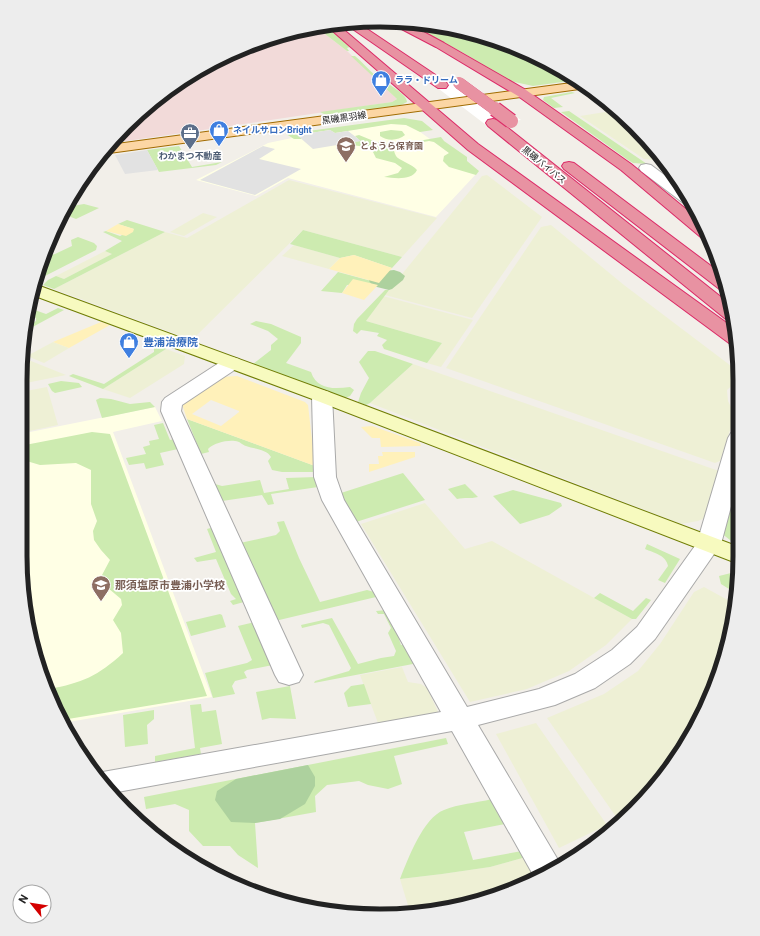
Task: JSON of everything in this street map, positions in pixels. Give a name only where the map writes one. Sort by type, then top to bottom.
[{"type":"highway","name":"黒磯バイパス","points":[[359,28],[445,80],[493,123],[726,311]]},
{"type":"highway","points":[[408,28],[440,45],[522,94],[626,167],[698,227]]},
{"type":"highway","points":[[337,30],[473,147],[730,335]]},
{"type":"highway","name":"黒磯バイパス","points":[[445,80],[459,83],[718,279]]},
{"type":"main road","name":"黒磯黒羽線","points":[[113,149],[576,86]]},
{"type":"street","points":[[626,167],[663,169]]},
{"type":"street","points":[[646,168],[680,193]]},
{"type":"street","points":[[39,291],[322,396],[733,554]]},
{"type":"street","points":[[232,363],[172,402],[171,411],[290,675]]},
{"type":"street","points":[[322,396],[325,477],[332,500],[546,868]]},
{"type":"street","points":[[109,782],[460,718],[545,698],[585,681],[621,657],[646,633],[709,544],[733,459]]},
{"type":"shaded area","points":[[322,32],[347,51],[397,99],[392,102],[121,141],[147,115],[184,86],[204,74],[224,63],[267,46],[289,39]]},
{"type":"shaded area","points":[[609,111],[630,130],[656,160],[644,159],[580,116]]},
{"type":"shaded area","name":"とようら保育園","points":[[405,121],[477,173],[436,217],[288,178],[256,196],[196,180],[268,143],[292,138],[286,134],[330,130],[335,133]]},
{"type":"shaded area","points":[[330,130],[335,133],[348,131],[361,141],[313,149],[297,135]]},
{"type":"shaded area","points":[[263,146],[275,149],[259,159],[301,169],[255,195],[200,180]]},
{"type":"shaded area","points":[[147,150],[158,170],[125,174],[115,155]]},
{"type":"shaded area","points":[[487,175],[542,217],[472,318],[385,295],[482,176]]},
{"type":"shaded area","points":[[289,180],[437,218],[402,257],[303,230],[192,340],[54,289],[165,232],[187,238]]},
{"type":"shaded area","points":[[203,213],[217,217],[184,236],[170,232]]},
{"type":"shaded area","points":[[551,225],[624,285],[732,367],[733,384],[727,390],[728,401],[733,411],[733,421],[720,461],[715,463],[446,368],[541,227]]},
{"type":"shaded area","points":[[294,245],[340,258],[329,269],[282,256]]},
{"type":"shaded area","points":[[105,251],[113,254],[64,279],[56,276]]},
{"type":"shaded area","points":[[383,296],[473,320],[441,367],[427,363],[442,343],[366,321]]},
{"type":"shaded area","points":[[53,342],[69,348],[44,363],[28,355]]},
{"type":"shaded area","points":[[166,349],[185,356],[184,364],[130,398],[103,389]]},
{"type":"shaded area","points":[[28,360],[66,375],[27,383]]},
{"type":"shaded area","points":[[413,364],[719,471],[705,518],[698,521],[681,524],[370,403]]},
{"type":"shaded area","points":[[47,387],[58,425],[27,432],[27,391]]},
{"type":"shaded area","name":"那須塩原市豊浦小学校","points":[[155,407],[162,421],[113,432],[212,697],[69,722],[54,691],[46,669],[39,647],[30,602],[27,556],[27,433]]},
{"type":"shaded area","points":[[425,503],[465,549],[492,541],[632,619],[606,645],[569,671],[527,689],[470,702],[361,524]]},
{"type":"shaded area","points":[[704,587],[730,601],[721,647],[714,669],[697,712],[674,752],[645,789],[630,806],[617,818],[547,718],[604,694],[638,671],[660,644],[694,592]]},
{"type":"shaded area","points":[[402,667],[408,682],[421,684],[427,688],[438,712],[378,723],[360,675]]},
{"type":"shaded area","points":[[536,723],[607,825],[559,848],[496,734]]},
{"type":"shaded area","points":[[526,857],[535,873],[471,897],[426,906],[409,908],[400,879],[490,867]]},
{"type":"green space","points":[[420,29],[449,34],[493,46],[536,63],[568,81],[533,86],[510,81]]},
{"type":"green space","points":[[331,31],[348,44],[350,47],[347,48],[349,51],[322,32]]},
{"type":"green space","points":[[351,56],[355,56],[376,76],[399,91],[407,102],[401,105],[333,115],[320,112],[392,102],[397,99]]},
{"type":"green space","points":[[572,92],[575,93],[551,98],[563,107],[554,108],[543,100],[544,97]]},
{"type":"green space","points":[[569,111],[647,164],[633,163],[628,160],[561,112]]},
{"type":"green space","points":[[404,118],[422,121],[433,130],[420,132],[406,125],[391,124],[335,133],[330,130],[298,135],[302,139],[294,139],[286,134]]},
{"type":"green space","points":[[391,130],[402,131],[405,135],[392,140],[380,136],[380,132]]},
{"type":"green space","points":[[359,135],[376,142],[395,145],[441,137],[444,141],[467,157],[467,161],[479,171],[476,175],[449,167],[443,161],[444,156],[449,153],[434,142],[429,141],[393,147],[397,158],[417,170],[415,174],[407,177],[384,177],[398,173],[402,168],[395,163],[376,158],[371,148],[353,145],[351,142],[360,141],[355,136]]},
{"type":"green space","points":[[179,146],[192,167],[222,162],[216,165],[159,172],[147,150]]},
{"type":"green space","points":[[84,204],[99,208],[76,219],[67,216],[72,206]]},
{"type":"green space","points":[[127,220],[165,232],[54,289],[43,285],[48,280],[56,276],[64,279],[112,254],[105,251],[122,241],[103,232],[106,231],[120,236],[134,229],[118,224]]},
{"type":"green space","points":[[303,230],[402,257],[392,268],[354,255],[340,258],[290,244]]},
{"type":"green space","points":[[78,237],[94,243],[97,246],[96,250],[43,277],[50,255],[72,246],[71,240]]},
{"type":"green space","points":[[394,270],[405,276],[403,280],[392,289],[389,290],[373,286],[369,281],[370,278],[384,271]]},
{"type":"green space","points":[[338,272],[379,283],[347,285],[342,293],[321,291]]},
{"type":"green space","points":[[385,290],[389,290],[366,321],[442,343],[427,363],[384,349],[382,345],[387,340],[377,336],[379,333],[361,330],[357,334],[353,331],[354,324],[357,319]]},
{"type":"green space","points":[[58,308],[64,310],[31,328],[32,324],[36,321],[36,318],[33,317],[34,310],[46,314]]},
{"type":"green space","points":[[256,321],[271,324],[301,337],[301,343],[286,363],[311,372],[317,382],[327,387],[350,387],[354,390],[350,396],[345,398],[253,364],[271,350],[271,345],[278,339],[268,331],[250,324]]},
{"type":"green space","points":[[158,345],[166,349],[103,389],[69,376],[73,374],[104,384],[154,352],[154,348]]},
{"type":"green space","points":[[368,351],[375,351],[413,364],[366,405],[358,402],[369,378],[359,362]]},
{"type":"green space","points":[[61,381],[79,383],[82,387],[55,393],[52,391],[48,384]]},
{"type":"green space","points":[[100,398],[130,404],[150,402],[155,407],[102,418],[96,400]]},
{"type":"green space","points":[[187,419],[315,466],[317,472],[282,472],[272,470],[268,461],[271,457],[267,452],[237,441],[220,442],[208,449],[209,452],[201,454]]},
{"type":"green space","points":[[163,423],[170,440],[174,439],[178,449],[160,453],[164,465],[146,469],[144,463],[129,465],[126,458],[146,454],[143,447],[150,445],[149,441],[159,439],[154,425]]},
{"type":"green space","points":[[92,432],[110,434],[207,696],[67,719],[53,688],[80,681],[97,673],[123,653],[121,633],[113,620],[122,605],[121,599],[108,588],[102,575],[110,560],[94,540],[93,531],[97,521],[91,504],[91,470],[76,463],[40,465],[27,461],[27,445]]},
{"type":"green space","points":[[403,473],[425,500],[356,522],[341,493]]},
{"type":"green space","points":[[316,477],[318,487],[271,494],[274,504],[268,505],[262,495],[222,501],[215,484],[222,486],[260,480],[264,493],[289,489],[286,478]]},
{"type":"green space","points":[[465,484],[478,497],[457,499],[448,489]]},
{"type":"green space","points":[[513,490],[561,503],[562,506],[549,515],[520,524],[493,496]]},
{"type":"green space","points":[[733,491],[733,542],[721,533]]},
{"type":"green space","points":[[284,521],[299,558],[320,602],[367,590],[374,592],[376,597],[275,621],[240,543],[276,535],[280,531],[277,522]]},
{"type":"green space","points":[[214,527],[244,602],[233,605],[230,601],[236,599],[231,594],[216,559],[197,562],[194,558],[216,552],[207,529]]},
{"type":"green space","points":[[647,544],[680,559],[665,583],[658,580],[668,566],[667,562],[659,555],[645,549]]},
{"type":"green space","points":[[732,573],[731,590],[721,584],[719,576]]},
{"type":"green space","points":[[600,593],[633,611],[646,598],[651,600],[636,619],[632,619],[594,598]]},
{"type":"green space","points":[[387,610],[402,635],[398,636],[401,645],[408,645],[418,663],[314,683],[315,681],[349,671],[351,668],[329,625],[323,623],[302,628],[301,625],[332,618],[358,664],[394,656],[396,651],[388,633],[391,628],[384,614],[378,614],[376,611]]},
{"type":"green space","points":[[220,614],[222,615],[226,627],[191,636],[186,622]]},
{"type":"green space","points":[[255,622],[273,665],[247,670],[244,672],[247,678],[235,681],[232,686],[235,694],[213,698],[205,673],[247,663],[252,660],[238,626]]},
{"type":"green space","points":[[364,684],[371,704],[348,707],[344,693],[351,686]]},
{"type":"green space","points":[[290,686],[296,719],[270,718],[262,720],[256,692]]},
{"type":"green space","points":[[201,704],[202,712],[216,710],[222,744],[200,748],[201,754],[155,762],[155,756],[195,748],[190,705]]},
{"type":"green space","points":[[154,710],[154,719],[147,725],[148,744],[125,747],[123,715]]},
{"type":"green space","points":[[446,738],[448,744],[394,756],[402,784],[388,789],[368,785],[359,781],[327,785],[315,796],[316,812],[255,823],[258,868],[238,855],[230,846],[203,846],[189,831],[189,810],[175,804],[146,809],[144,797]]},
{"type":"green space","points":[[308,765],[315,777],[315,786],[305,804],[280,819],[255,823],[231,822],[215,800],[217,791],[236,779]]},
{"type":"green space","points":[[492,799],[505,824],[464,832],[473,860],[522,851],[526,857],[490,867],[400,879],[417,840],[429,821],[436,814],[455,806]]},
{"type":"sand","points":[[118,224],[134,229],[133,232],[126,236],[106,231]]},
{"type":"sand","points":[[354,255],[392,268],[379,283],[329,269],[340,258]]},
{"type":"sand","points":[[353,279],[378,285],[364,300],[342,293]]},
{"type":"sand","points":[[101,322],[110,325],[69,348],[53,342]]},
{"type":"sand","points":[[237,376],[305,402],[308,405],[315,466],[187,419],[182,404],[221,377]],"holes":[[[211,400],[239,411],[221,426],[192,414]]]},
{"type":"sand","points":[[372,426],[420,443],[421,446],[381,447],[380,438],[372,438],[361,427]]},
{"type":"sand","points":[[382,452],[415,452],[415,457],[369,472],[369,464],[379,464],[378,456],[383,456]]},
{"type":"pier","points":[[468,82],[521,120],[486,125],[435,86]]},
{"type":"place","name":"ララ・ドリーム","points":[[381,97]]},
{"type":"place","name":"ネイルサロンBright","points":[[219,147]]},
{"type":"place","name":"わかまつ不動産","points":[[190,150]]},
{"type":"place","name":"とようら保育園","points":[[346,163]]},
{"type":"place","name":"豊浦治療院","points":[[129,359]]},
{"type":"place","name":"那須塩原市豊浦小学校","points":[[101,602]]}]
